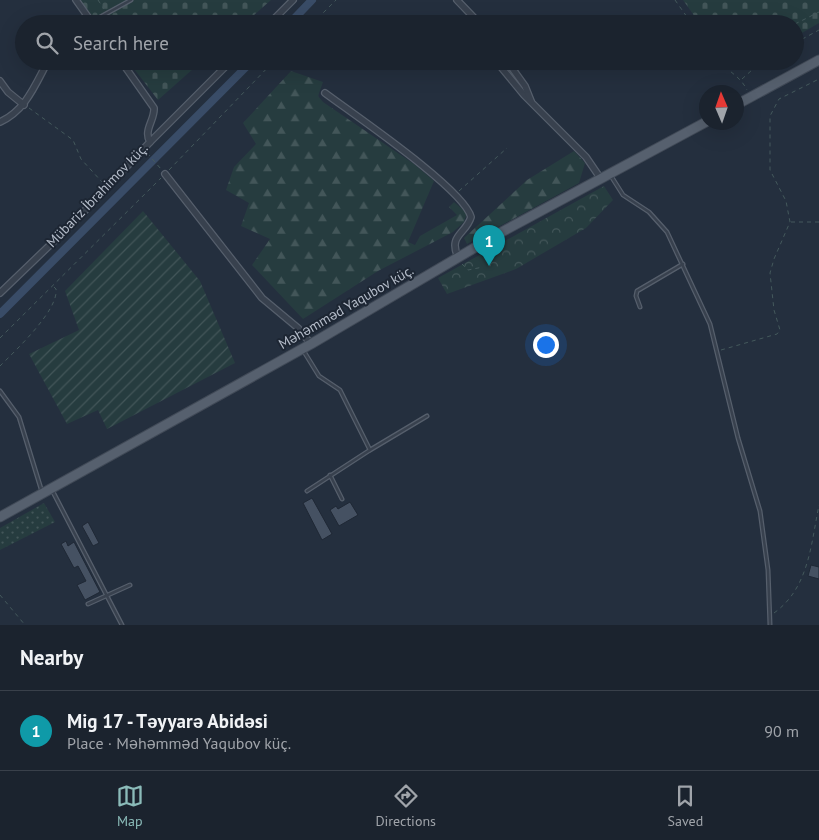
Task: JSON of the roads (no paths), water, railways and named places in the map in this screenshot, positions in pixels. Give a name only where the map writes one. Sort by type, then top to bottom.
[{"type":"main road","points":[[804,68],[819,60]]},
{"type":"main road","points":[[744,101],[801,70]]},
{"type":"main road","name":"Məhəmməd Yaqubov küç.","points":[[0,517],[311,344],[458,257],[699,126]]},
{"type":"street","points":[[76,0],[86,15]]},
{"type":"street","points":[[278,15],[293,0]]},
{"type":"street","points":[[457,0],[471,15]]},
{"type":"street","points":[[0,122],[24,105],[43,70]]},
{"type":"street","name":"Mübariz İbrahimov küç.","points":[[0,294],[108,188],[150,142],[148,130],[155,114],[154,108],[127,70]]},
{"type":"street","points":[[150,142],[223,70]]},
{"type":"street","points":[[504,70],[532,103],[583,153],[601,179]]},
{"type":"street","points":[[513,70],[525,86],[532,103]]},
{"type":"street","points":[[0,81],[8,92],[24,105]]},
{"type":"street","points":[[325,93],[425,168],[466,206],[471,217],[454,244],[458,257]]},
{"type":"street","points":[[165,174],[262,298],[298,328],[311,344]]},
{"type":"lane","points":[[105,15],[131,0]]},
{"type":"lane","points":[[610,174],[623,195],[657,220],[666,232],[704,308],[738,438],[760,511],[768,570],[770,625]]},
{"type":"lane","points":[[640,307],[636,296],[637,291],[683,264]]},
{"type":"lane","points":[[302,349],[319,376],[340,390],[370,450]]},
{"type":"lane","points":[[0,392],[15,409],[47,491],[122,625]]},
{"type":"lane","points":[[307,491],[427,416]]},
{"type":"lane","points":[[330,475],[342,499]]},
{"type":"lane","points":[[88,604],[130,585]]},
{"type":"waterway","points":[[298,15],[312,0]]},
{"type":"waterway","points":[[0,314],[243,70]]},
{"type":"place","name":"Mig 17 - Təyyarə Abidəsi","points":[[489,266]]}]
